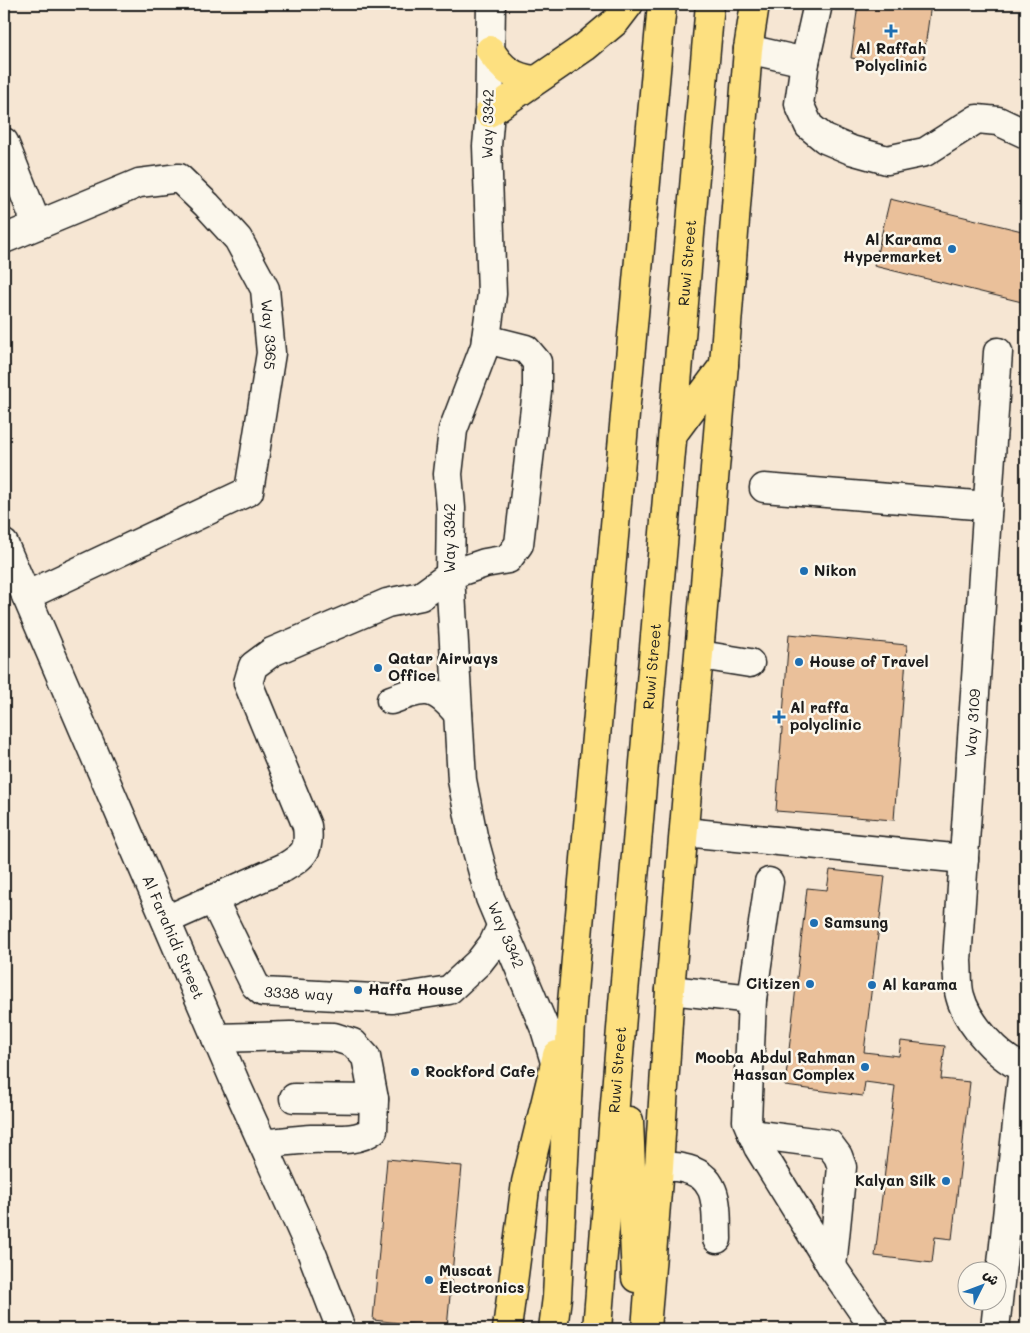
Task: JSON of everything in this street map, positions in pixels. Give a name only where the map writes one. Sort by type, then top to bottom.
[{"type":"main road","points":[[489,113],[585,47],[616,21],[629,4]]},
{"type":"main road","points":[[648,4],[654,85]]},
{"type":"main road","points":[[554,1329],[572,1003],[662,4]]},
{"type":"main road","name":"Ruwi Street","points":[[597,1329],[623,1004],[710,4]]},
{"type":"main road","points":[[646,1329],[670,990],[700,655],[748,49],[755,4]]},
{"type":"main road","points":[[490,50],[498,63],[510,73],[524,79],[535,80]]},
{"type":"main road","points":[[673,434],[724,364]]},
{"type":"main road","points":[[508,1329],[526,1182],[555,1062],[572,1003]]},
{"type":"main road","points":[[623,1004],[638,1329]]},
{"type":"street","name":"Way 3342","points":[[491,4],[487,146],[492,294],[484,346],[453,430],[448,474],[452,508],[450,575],[458,714],[462,780],[473,836],[490,898],[545,1029],[555,1062]]},
{"type":"street","points":[[818,4],[799,104],[809,126],[825,139],[851,150],[887,160],[926,152],[977,118],[998,120],[1026,134]]},
{"type":"street","points":[[748,49],[806,62]]},
{"type":"street","points":[[4,142],[38,225]]},
{"type":"street","name":"Way 3365","points":[[4,240],[139,183],[179,178],[238,239],[264,289],[271,353],[249,491],[26,596]]},
{"type":"street","points":[[166,920],[285,867],[302,857],[309,841],[307,826],[248,683],[253,666],[272,652],[387,602],[421,596],[450,575],[508,559],[519,544],[537,391],[537,362],[526,349],[486,339]]},
{"type":"street","name":"Way 3109","points":[[995,1329],[1025,1069],[998,1052],[976,1029],[960,996],[957,961],[998,352]]},
{"type":"street","points":[[764,488],[988,506]]},
{"type":"street","name":"Al Farahidi Street","points":[[4,544],[216,1038],[311,1251],[341,1329]]},
{"type":"street","points":[[421,596],[453,614]]},
{"type":"street","points":[[700,655],[750,663]]},
{"type":"street","points":[[392,700],[416,690],[427,690],[436,693],[448,702],[458,714]]},
{"type":"street","points":[[684,832],[964,859]]},
{"type":"street","points":[[769,882],[752,999],[747,1121],[758,1147],[832,1267],[875,1329]]},
{"type":"street","name":"3338 way","points":[[212,899],[255,985],[263,992],[392,999],[449,990],[479,962],[493,944],[501,926]]},
{"type":"street","points":[[670,990],[752,999]]},
{"type":"street","points":[[216,1038],[334,1037],[353,1043],[366,1057],[374,1099],[373,1130],[366,1136],[263,1144]]},
{"type":"street","points":[[294,1098],[374,1099]]},
{"type":"street","points":[[752,1134],[829,1144],[838,1156],[842,1167],[832,1267]]},
{"type":"street","points":[[659,1166],[681,1167],[692,1170],[702,1175],[710,1184],[716,1197],[717,1239]]},
{"type":"building","name":"Al Raffah Polyclinic","points":[[858,4],[931,4],[922,69],[851,58]]},
{"type":"building","name":"Al Karama Hypermarket","points":[[890,199],[1026,232],[1026,303],[874,266]]},
{"type":"building","points":[[789,634],[907,645],[894,820],[776,811]]},
{"type":"building","name":"Mooba Abdul Rahman Hassan Complex","points":[[830,870],[885,876],[864,1052],[899,1056],[901,1041],[945,1046],[941,1079],[970,1082],[952,1239],[935,1237],[932,1263],[875,1256],[895,1086],[865,1082],[863,1096],[785,1086],[807,888],[827,890]]},
{"type":"building","points":[[387,1159],[462,1166],[447,1328],[373,1320]]},
{"type":"place","name":"Al Raffah Polyclinic","points":[[891,31]]},
{"type":"place","name":"Al Karama Hypermarket","points":[[952,249]]},
{"type":"place","name":"Nikon","points":[[804,571]]},
{"type":"place","name":"House of Travel","points":[[799,662]]},
{"type":"place","name":"Qatar Airways Office","points":[[378,668]]},
{"type":"place","name":"Al raffa polyclinic","points":[[779,717]]},
{"type":"place","name":"Samsung","points":[[814,923]]},
{"type":"place","name":"Citizen","points":[[810,984]]},
{"type":"place","name":"Al karama","points":[[872,985]]},
{"type":"place","name":"Haffa House","points":[[358,990]]},
{"type":"place","name":"Mooba Abdul Rahman Hassan Complex","points":[[865,1067]]},
{"type":"place","name":"Rockford Cafe","points":[[415,1072]]},
{"type":"place","name":"Kalyan Silk","points":[[946,1181]]},
{"type":"place","name":"Muscat Electronics","points":[[429,1280]]}]
